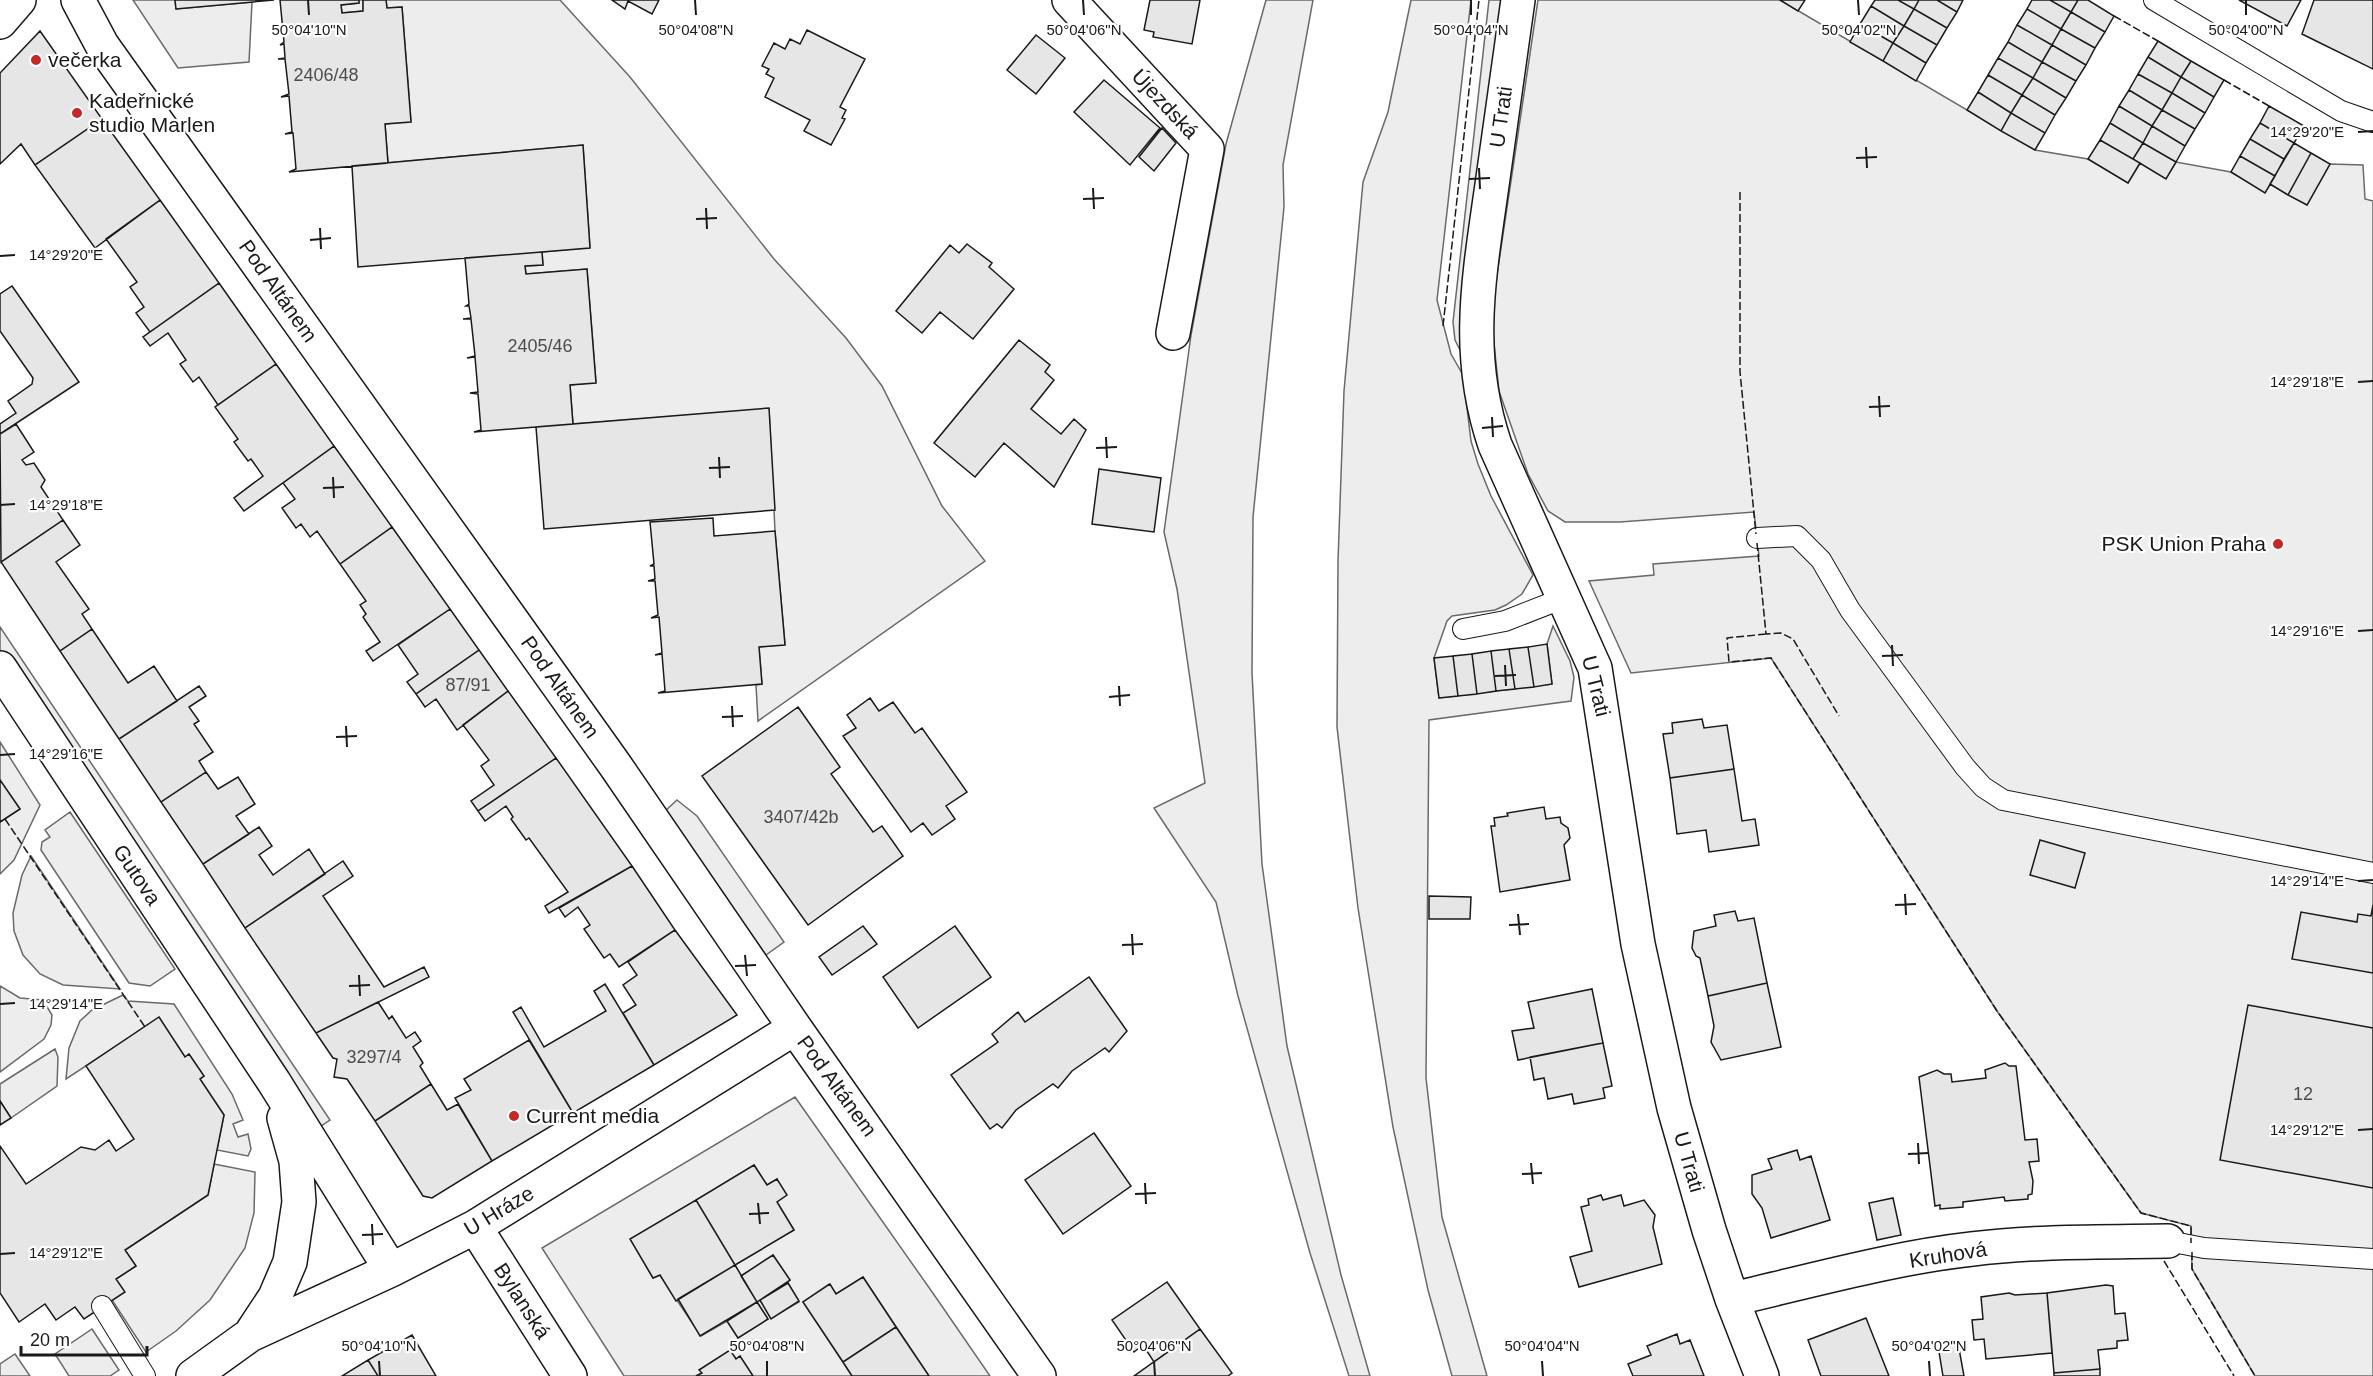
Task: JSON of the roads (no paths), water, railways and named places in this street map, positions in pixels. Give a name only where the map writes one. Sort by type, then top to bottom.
[{"type":"street","points":[[0,22],[19,0]]},
{"type":"street","name":"Pod Altánem","points":[[78,0],[102,45],[615,765],[795,1028],[1039,1376]]},
{"type":"street","name":"Újezdská","points":[[1069,0],[1207,149],[1173,333]]},
{"type":"street","name":"U Trati","points":[[1518,0],[1478,286],[1478,380],[1484,411],[1495,445],[1595,668],[1638,944],[1674,1108],[1708,1230],[1762,1376]]},
{"type":"street","name":"Gutova","points":[[0,668],[274,1082],[391,1270]]},
{"type":"street","name":"U Hráze","points":[[193,1376],[250,1335],[391,1270],[475,1227],[795,1028]]},
{"type":"street","name":"Gutova","points":[[250,1335],[275,1297],[290,1262],[298,1202],[296,1161],[274,1082]]},
{"type":"street","name":"Bylanská","points":[[475,1227],[570,1376]]},
{"type":"street","name":"Kruhová","points":[[1732,1299],[1928,1256],[1972,1249],[2040,1244],[2168,1241]]},
{"type":"lane","points":[[2154,0],[2341,111],[2373,123]]},
{"type":"lane","points":[[1757,538],[1797,536],[1821,560],[1850,610],[1965,767],[1983,787],[2003,800],[2373,873]]},
{"type":"lane","points":[[1463,629],[1505,621],[1564,598]]},
{"type":"lane","points":[[2168,1241],[2204,1248],[2373,1259]]},
{"type":"lane","points":[[102,1306],[141,1371]]},
{"type":"place","name":"večerka","points":[[36,60]]},
{"type":"place","name":"Kadeřnické studio Marlen","points":[[77,113]]},
{"type":"place","name":"PSK Union Praha","points":[[2278,544]]},
{"type":"place","name":"Current media","points":[[514,1116]]}]
